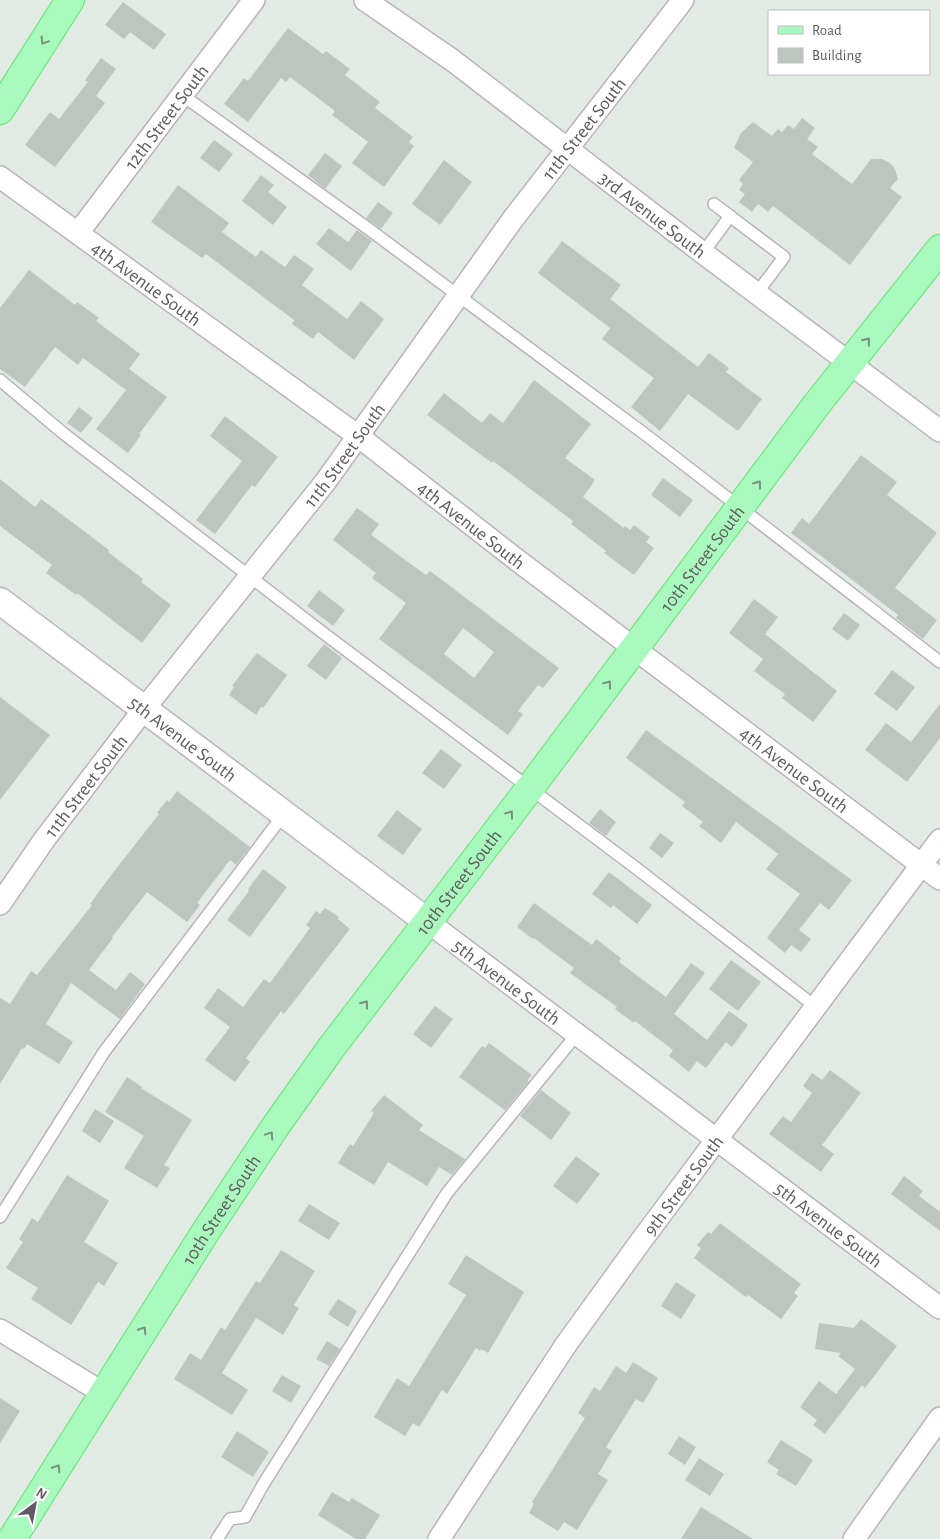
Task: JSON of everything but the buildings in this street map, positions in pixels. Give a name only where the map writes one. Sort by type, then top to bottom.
[{"type":"main road","points":[[0,110],[70,0]]},
{"type":"main road","name":"10th Street South","points":[[12,1539],[206,1231],[275,1127],[331,1048],[530,788],[817,404],[940,249]]},
{"type":"street","name":"12th Street South","points":[[78,233],[254,0]]},
{"type":"street","name":"3rd Avenue South","points":[[365,0],[452,60],[703,253],[940,431]]},
{"type":"street","name":"11th Street South","points":[[0,904],[44,840],[144,709],[326,481],[513,218],[676,5]]},
{"type":"street","name":"4th Avenue South","points":[[0,177],[358,436],[517,560],[940,879]]},
{"type":"street","name":"5th Avenue South","points":[[0,601],[940,1308]]},
{"type":"street","name":"9th Street South","points":[[439,1539],[565,1346],[940,840]]},
{"type":"street","points":[[0,1330],[103,1393]]},
{"type":"street","points":[[854,1539],[940,1418]]},
{"type":"lane","points":[[182,95],[458,295],[940,662]]},
{"type":"lane","points":[[714,204],[784,257],[757,293]]},
{"type":"lane","points":[[703,253],[730,216]]},
{"type":"lane","points":[[0,380],[63,433],[816,1007]]},
{"type":"lane","points":[[0,1217],[104,1052],[284,814]]},
{"type":"lane","points":[[217,1539],[230,1519],[245,1517],[264,1483],[447,1193],[577,1034]]}]
